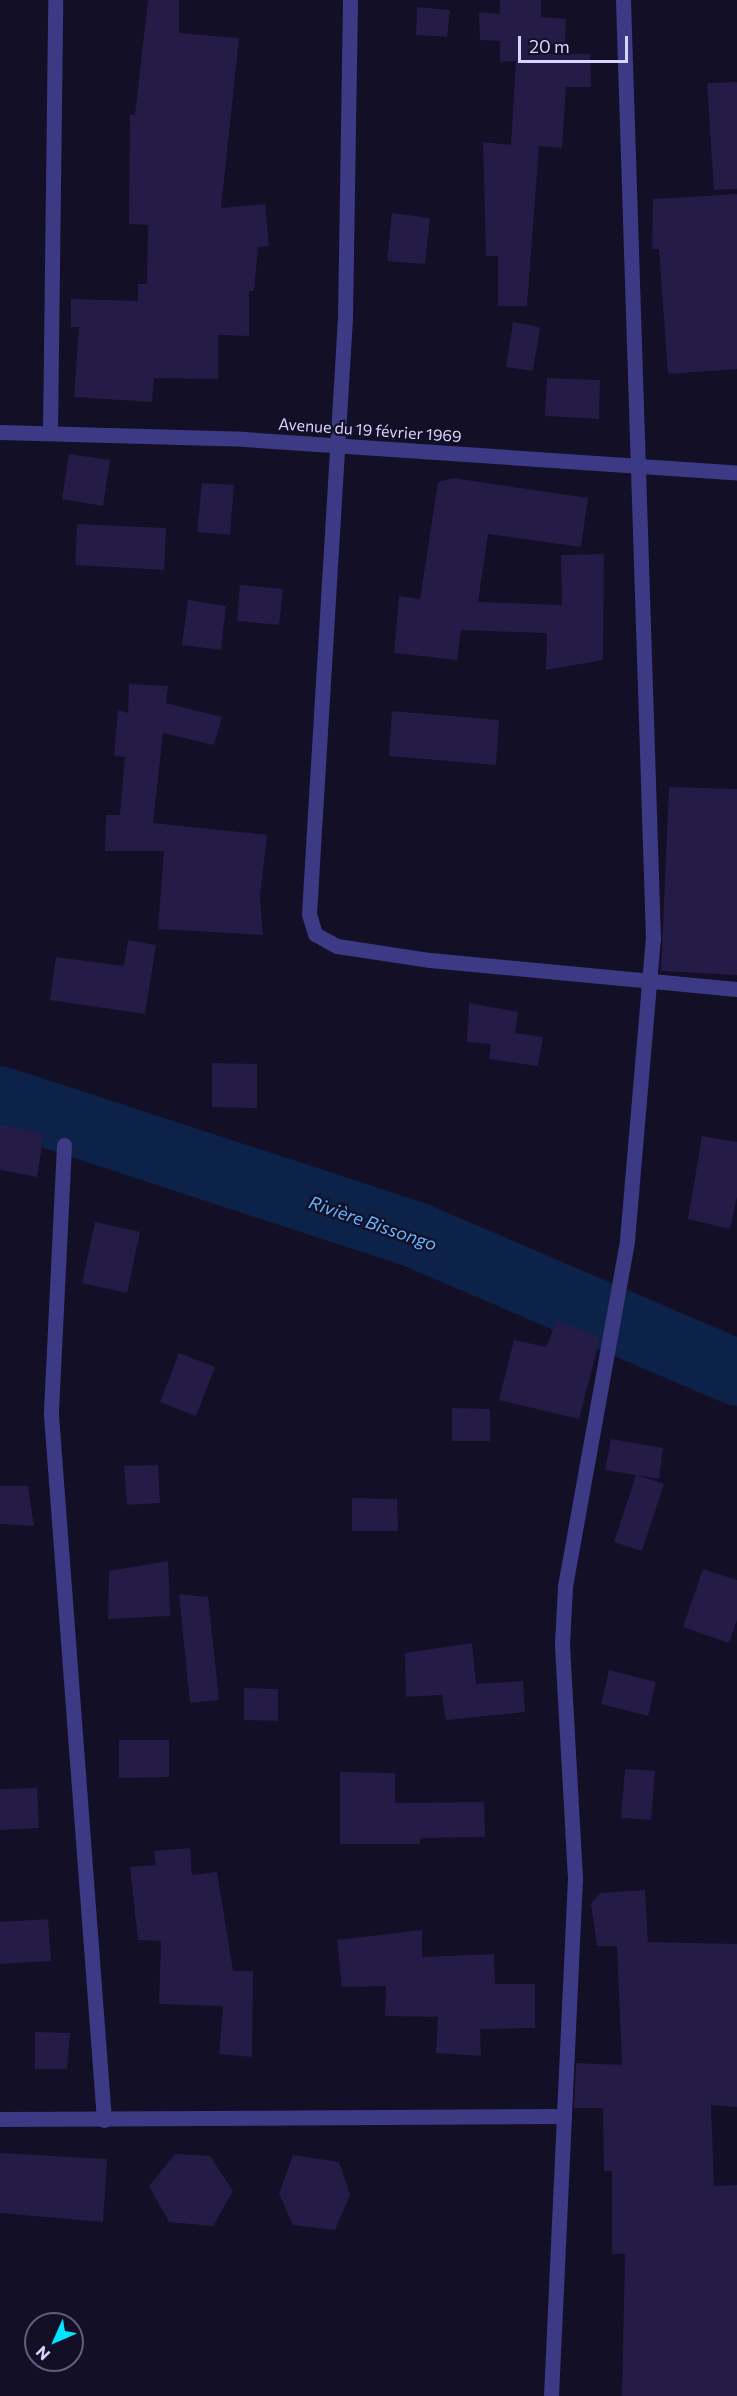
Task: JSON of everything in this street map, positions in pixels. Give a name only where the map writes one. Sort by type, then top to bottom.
[{"type":"street","points":[[50,431],[55,0]]},
{"type":"street","points":[[350,0],[338,445],[309,914],[315,934],[337,946],[430,960],[651,977],[737,989]]},
{"type":"street","points":[[551,2396],[575,1878],[562,1644],[565,1586],[627,1240],[651,977],[642,469],[623,0]]},
{"type":"street","name":"Avenue du 19 février 1969","points":[[0,432],[50,431],[338,445],[642,469],[737,473]]},
{"type":"street","points":[[64,1145],[51,1415],[104,2120]]},
{"type":"street","points":[[0,2119],[104,2120],[315,2114],[564,2116]]},
{"type":"building","points":[[148,0],[179,0],[179,33],[239,38],[221,208],[265,204],[269,246],[258,247],[254,291],[249,291],[249,336],[218,335],[218,379],[154,378],[152,402],[74,397],[79,327],[71,327],[71,299],[138,301],[138,284],[147,284],[148,225],[129,224],[130,115],[135,115]]},
{"type":"building","points":[[500,0],[541,0],[541,17],[566,19],[565,45],[541,44],[542,54],[590,54],[591,87],[566,87],[562,148],[539,146],[527,306],[498,306],[498,256],[486,256],[483,142],[511,145],[516,61],[500,62],[500,41],[480,40],[479,12],[500,14]]},
{"type":"building","points":[[417,7],[450,10],[447,37],[416,35]]},
{"type":"building","points":[[737,82],[737,189],[714,190],[707,83]]},
{"type":"building","points":[[737,194],[737,369],[668,374],[659,249],[652,249],[653,199]]},
{"type":"building","points":[[392,213],[430,218],[425,264],[387,261]]},
{"type":"building","points":[[513,322],[540,327],[533,371],[506,367]]},
{"type":"building","points":[[547,378],[600,380],[599,419],[545,416]]},
{"type":"building","points":[[69,454],[110,460],[103,506],[62,499]]},
{"type":"building","points":[[453,478],[588,498],[581,547],[488,534],[478,602],[562,605],[561,555],[604,554],[603,660],[546,670],[547,633],[461,630],[457,660],[394,653],[399,596],[420,599],[438,482]]},
{"type":"building","points":[[202,483],[234,485],[230,535],[197,532]]},
{"type":"building","points":[[77,524],[166,528],[164,570],[75,565]]},
{"type":"building","points":[[240,585],[283,589],[279,625],[237,621]]},
{"type":"building","points":[[188,600],[226,606],[221,650],[182,645]]},
{"type":"building","points":[[129,684],[168,686],[166,703],[222,717],[214,745],[163,733],[153,823],[267,835],[260,897],[263,935],[158,929],[164,851],[105,851],[106,815],[120,815],[125,757],[114,756],[118,710],[128,713]]},
{"type":"building","points":[[392,711],[499,720],[496,765],[389,756]]},
{"type":"building","points":[[669,787],[737,789],[737,975],[661,971]]},
{"type":"building","points":[[128,940],[156,945],[145,1014],[50,1000],[56,957],[124,966]]},
{"type":"building","points":[[469,1003],[518,1012],[515,1033],[543,1037],[538,1066],[489,1059],[491,1044],[467,1042]]},
{"type":"building","points":[[212,1063],[257,1064],[257,1108],[212,1107]]},
{"type":"building","points":[[0,1125],[44,1133],[37,1177],[0,1170]]},
{"type":"building","points":[[702,1136],[737,1142],[737,1197],[730,1229],[688,1219]]},
{"type":"building","points":[[95,1222],[140,1232],[127,1293],[82,1283]]},
{"type":"building","points":[[557,1320],[600,1338],[579,1419],[499,1400],[514,1340],[546,1347]]},
{"type":"building","points":[[179,1353],[215,1367],[196,1416],[160,1402]]},
{"type":"building","points":[[452,1408],[490,1409],[490,1441],[452,1441]]},
{"type":"building","points":[[611,1439],[663,1448],[659,1479],[637,1475],[664,1484],[642,1551],[614,1542],[636,1475],[605,1470]]},
{"type":"building","points":[[158,1465],[160,1503],[127,1505],[124,1466]]},
{"type":"building","points":[[0,1486],[28,1486],[34,1526],[0,1524]]},
{"type":"building","points":[[352,1498],[397,1499],[398,1531],[352,1531]]},
{"type":"building","points":[[168,1561],[170,1616],[108,1619],[109,1571]]},
{"type":"building","points":[[703,1569],[737,1580],[737,1620],[729,1643],[683,1627]]},
{"type":"building","points":[[179,1594],[208,1597],[219,1700],[190,1703]]},
{"type":"building","points":[[472,1643],[476,1684],[523,1681],[525,1712],[446,1720],[442,1695],[406,1697],[405,1653]]},
{"type":"building","points":[[609,1670],[656,1682],[648,1716],[601,1704]]},
{"type":"building","points":[[244,1688],[278,1689],[278,1721],[244,1720]]},
{"type":"building","points":[[119,1740],[169,1740],[169,1777],[119,1778]]},
{"type":"building","points":[[625,1769],[655,1771],[651,1820],[621,1818]]},
{"type":"building","points":[[340,1772],[395,1773],[395,1803],[484,1802],[485,1837],[420,1838],[420,1844],[340,1844]]},
{"type":"building","points":[[37,1788],[39,1828],[0,1830],[0,1789]]},
{"type":"building","points":[[190,1848],[192,1875],[217,1872],[233,1971],[253,1971],[252,2057],[219,2054],[223,2006],[159,2004],[161,1941],[138,1940],[130,1867],[156,1865],[154,1851]]},
{"type":"building","points":[[645,1890],[648,1942],[737,1944],[737,2107],[711,2105],[714,2186],[737,2185],[737,2396],[622,2396],[625,2254],[612,2254],[612,2171],[604,2171],[603,2108],[574,2108],[576,2063],[622,2065],[617,1946],[597,1946],[591,1904],[600,1893]]},
{"type":"building","points":[[48,1919],[51,1961],[0,1964],[0,1922]]},
{"type":"building","points":[[422,1930],[422,1957],[494,1954],[495,1984],[535,1984],[535,2028],[480,2029],[481,2056],[436,2053],[438,2017],[385,2016],[386,1986],[342,1987],[337,1940]]},
{"type":"building","points":[[35,2032],[70,2033],[67,2069],[35,2069]]},
{"type":"building","points":[[0,2153],[107,2159],[103,2222],[0,2213]]},
{"type":"building","points":[[175,2154],[210,2156],[233,2191],[213,2226],[169,2222],[149,2186]]},
{"type":"building","points":[[293,2155],[339,2162],[350,2195],[335,2230],[293,2225],[279,2194]]},
{"type":"waterway","name":"Rivière Bissongo","points":[[0,1099],[418,1236],[737,1373]]}]
